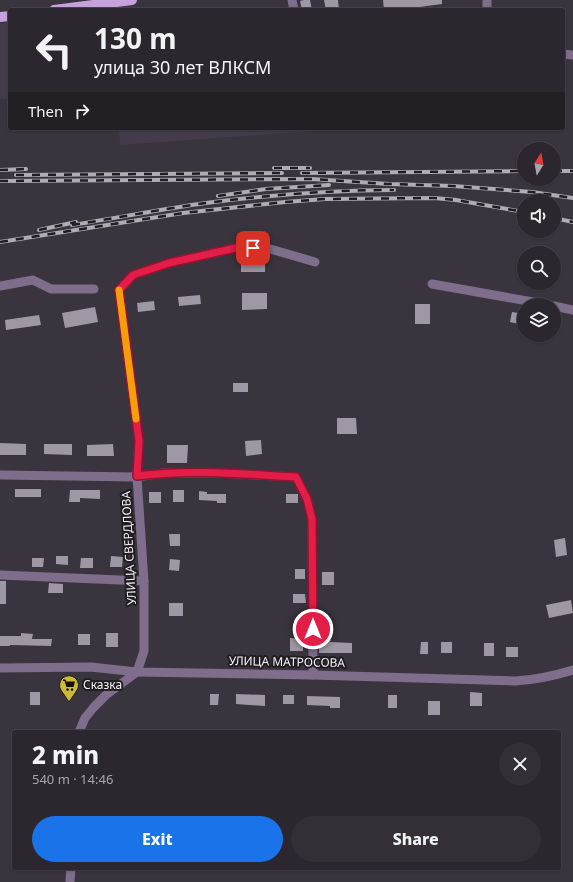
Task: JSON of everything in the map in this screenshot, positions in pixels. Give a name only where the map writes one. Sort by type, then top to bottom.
[{"type":"main road","points":[[70,8],[132,0]]},
{"type":"street","name":"УЛИЦА СВЕРДЛОВА","points":[[137,672],[144,651],[144,581],[137,476],[139,441],[119,290],[133,275],[169,263],[240,247],[267,248],[315,262]]},
{"type":"street","points":[[0,286],[33,280],[51,289],[94,289]]},
{"type":"street","points":[[432,284],[517,299]]},
{"type":"street","points":[[561,307],[573,310]]},
{"type":"street","points":[[0,475],[137,476],[171,473],[219,473],[296,477],[307,499],[312,519],[313,675]]},
{"type":"street","points":[[0,575],[144,581]]},
{"type":"street","name":"УЛИЦА МАТРОСОВА","points":[[0,668],[91,667],[137,672],[515,680],[537,680],[573,670]]},
{"type":"street","points":[[80,730],[85,718],[106,694],[137,672]]},
{"type":"street","points":[[70,882],[71,870]]},
{"type":"shaded area","points":[[8,22],[8,98],[0,99],[0,24]]},
{"type":"shaded area","points":[[119,130],[314,130],[314,131],[120,145]]},
{"type":"building","points":[[310,0],[312,8],[302,8],[300,1]]},
{"type":"building","points":[[324,0],[338,0],[339,8],[326,8]]},
{"type":"building","points":[[383,0],[442,0],[442,4],[412,8],[384,8]]},
{"type":"building","points":[[241,256],[265,256],[265,272],[241,272]]},
{"type":"building","points":[[242,293],[267,293],[267,309],[242,310]]},
{"type":"building","points":[[200,295],[201,304],[179,306],[178,297]]},
{"type":"building","points":[[154,301],[155,310],[138,312],[137,303]]},
{"type":"building","points":[[415,304],[430,304],[430,324],[415,324]]},
{"type":"building","points":[[95,307],[98,322],[65,328],[62,313]]},
{"type":"building","points":[[512,312],[517,313],[517,324],[510,322]]},
{"type":"building","points":[[39,315],[41,325],[6,330],[5,320]]},
{"type":"building","points":[[233,383],[248,383],[248,392],[233,392]]},
{"type":"building","points":[[337,418],[356,418],[357,434],[337,434]]},
{"type":"building","points":[[261,440],[262,454],[246,456],[245,441]]},
{"type":"building","points":[[0,443],[26,444],[26,455],[0,455]]},
{"type":"building","points":[[44,444],[72,444],[72,455],[44,454]]},
{"type":"building","points":[[113,444],[114,456],[87,456],[87,445]]},
{"type":"building","points":[[167,445],[188,445],[187,463],[167,463]]},
{"type":"building","points":[[15,489],[41,489],[41,497],[15,497]]},
{"type":"building","points":[[70,490],[100,490],[100,499],[80,498],[80,502],[69,502]]},
{"type":"building","points":[[173,490],[184,490],[184,502],[173,502]]},
{"type":"building","points":[[199,491],[207,492],[207,494],[226,494],[226,503],[199,500]]},
{"type":"building","points":[[149,492],[161,492],[161,503],[149,503]]},
{"type":"building","points":[[286,494],[298,494],[298,503],[286,503]]},
{"type":"building","points":[[169,534],[180,534],[180,546],[170,546]]},
{"type":"building","points":[[565,538],[567,555],[556,557],[554,540]]},
{"type":"building","points":[[56,556],[68,556],[68,565],[56,564]]},
{"type":"building","points":[[111,556],[123,557],[122,567],[110,567]]},
{"type":"building","points":[[32,558],[44,558],[43,567],[32,567]]},
{"type":"building","points":[[81,558],[93,558],[93,568],[80,568]]},
{"type":"building","points":[[170,559],[180,560],[179,571],[169,570]]},
{"type":"building","points":[[295,569],[305,569],[305,579],[295,579]]},
{"type":"building","points":[[322,572],[334,572],[334,585],[322,585]]},
{"type":"building","points":[[0,581],[6,581],[6,604],[0,604]]},
{"type":"building","points":[[49,583],[63,584],[63,593],[48,593]]},
{"type":"building","points":[[293,594],[305,594],[306,603],[293,603]]},
{"type":"building","points":[[571,600],[573,613],[549,618],[546,605]]},
{"type":"building","points":[[169,603],[183,603],[183,616],[169,616]]},
{"type":"building","points":[[21,633],[33,634],[32,639],[52,639],[51,646],[0,646],[0,636],[21,636]]},
{"type":"building","points":[[106,633],[118,633],[118,647],[106,647]]},
{"type":"building","points":[[78,634],[90,634],[90,645],[78,645]]},
{"type":"building","points":[[290,638],[303,639],[303,651],[290,651]]},
{"type":"building","points":[[319,640],[352,643],[352,653],[319,653]]},
{"type":"building","points":[[421,642],[428,642],[428,654],[420,654]]},
{"type":"building","points":[[441,642],[452,642],[452,653],[441,653]]},
{"type":"building","points":[[484,643],[494,643],[494,656],[484,656]]},
{"type":"building","points":[[506,647],[518,647],[518,657],[506,657]]},
{"type":"building","points":[[30,692],[40,692],[40,705],[30,705]]},
{"type":"building","points":[[470,692],[482,693],[482,706],[470,706]]},
{"type":"building","points":[[210,694],[219,694],[218,705],[210,705]]},
{"type":"building","points":[[236,694],[265,695],[265,706],[236,704]]},
{"type":"building","points":[[283,695],[294,695],[294,704],[283,704]]},
{"type":"building","points":[[388,695],[397,695],[397,708],[388,708]]},
{"type":"building","points":[[307,696],[340,697],[340,708],[307,705]]},
{"type":"building","points":[[428,701],[440,701],[440,715],[428,715]]},
{"type":"railway","points":[[274,168],[310,168]]},
{"type":"railway","points":[[0,170],[26,169]]},
{"type":"railway","points":[[302,173],[517,171]]},
{"type":"railway","points":[[561,171],[573,171]]},
{"type":"railway","points":[[16,175],[282,173]]},
{"type":"railway","points":[[0,181],[311,179],[453,186],[532,192],[573,198]]},
{"type":"railway","points":[[218,196],[266,189],[329,185]]},
{"type":"railway","points":[[72,225],[230,200],[323,192],[394,190]]},
{"type":"railway","points":[[0,242],[183,213],[325,199],[434,198],[456,200],[517,211]]},
{"type":"railway","points":[[561,219],[573,222]]},
{"type":"railway","points":[[39,230],[76,222]]},
{"type":"slow traffic","points":[[119,290],[136,419]]},
{"type":"place","name":"Сказка","points":[[69,702]]},
{"type":"route","points":[[253,248],[240,247],[169,263],[133,275],[119,290],[139,441],[137,476],[163,473],[219,473],[296,477],[307,499],[312,519],[313,629]]}]
